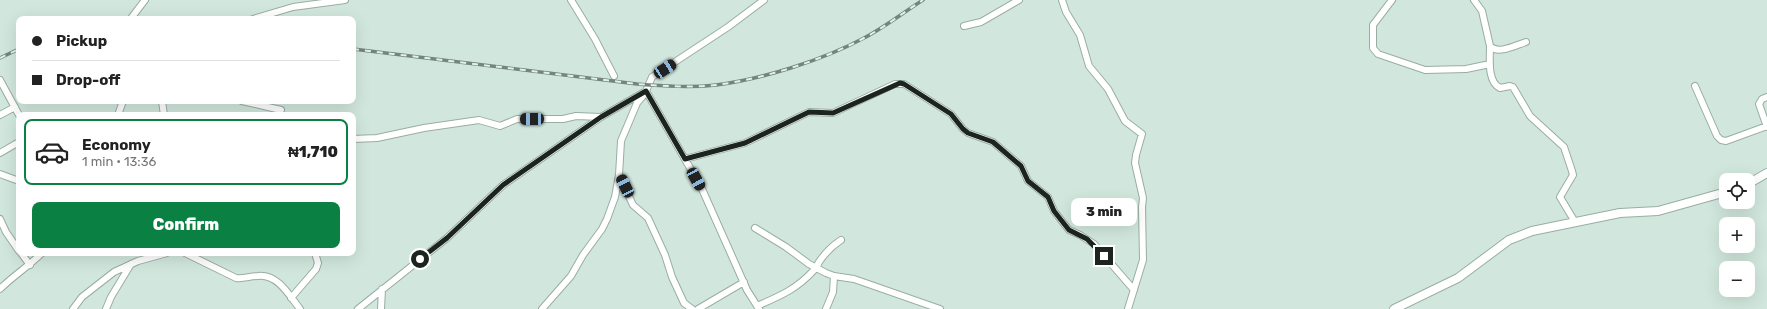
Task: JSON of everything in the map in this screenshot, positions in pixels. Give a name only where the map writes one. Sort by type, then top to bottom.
[{"type":"street","points":[[133,16],[145,0]]},
{"type":"street","points":[[263,16],[293,7],[345,0]]},
{"type":"street","points":[[571,0],[595,39],[614,76]]},
{"type":"street","points":[[542,309],[567,281],[582,255],[602,229],[615,197],[619,175],[622,141],[637,103],[647,92],[652,77],[728,27],[764,0]]},
{"type":"street","points":[[964,26],[981,22],[1019,0]]},
{"type":"street","points":[[1062,0],[1066,12],[1080,35],[1090,66],[1108,89],[1125,121],[1142,134],[1135,163],[1143,198],[1143,255],[1128,309]]},
{"type":"street","points":[[1392,0],[1373,25],[1373,48],[1378,54],[1425,70],[1466,69],[1490,64]]},
{"type":"street","points":[[1474,0],[1482,12],[1490,46],[1490,64],[1494,84],[1497,87],[1513,87],[1530,116],[1564,147],[1572,175],[1560,197],[1575,222]]},
{"type":"street","points":[[1490,46],[1496,51],[1526,42]]},
{"type":"street","points":[[0,80],[17,112]]},
{"type":"street","points":[[685,159],[745,143],[809,112],[830,114],[895,84],[904,84],[951,114],[968,133],[993,142],[1021,166],[1028,181],[1048,197],[1054,211],[1069,230],[1094,244],[1134,290]]},
{"type":"street","points":[[1695,86],[1717,136],[1721,140],[1726,140],[1767,126],[1759,104],[1762,99],[1767,97]]},
{"type":"street","points":[[358,309],[447,238],[503,185],[601,117],[647,92]]},
{"type":"street","points":[[647,92],[702,189],[744,282],[758,307],[790,292],[816,268],[827,252],[841,240]]},
{"type":"street","points":[[255,104],[281,110]]},
{"type":"street","points":[[0,115],[15,108]]},
{"type":"street","points":[[356,139],[366,140],[388,137],[424,128],[479,120],[500,126],[517,120],[563,119],[576,116],[601,117]]},
{"type":"street","points":[[0,153],[16,144]]},
{"type":"street","points":[[1755,180],[1767,172]]},
{"type":"street","points":[[0,174],[16,180]]},
{"type":"street","points":[[619,175],[633,205],[648,218],[666,256],[672,277],[684,303],[692,309]]},
{"type":"street","points":[[1394,309],[1458,278],[1509,240],[1520,234],[1532,230],[1620,213],[1658,211],[1719,194]]},
{"type":"street","points":[[0,219],[6,232],[16,246]]},
{"type":"street","points":[[755,228],[816,268],[834,276],[854,279],[940,309]]},
{"type":"street","points":[[23,256],[30,265]]},
{"type":"street","points":[[0,289],[39,256]]},
{"type":"street","points":[[73,309],[82,297],[114,272],[132,264],[157,256]]},
{"type":"street","points":[[191,256],[236,278],[241,279],[258,275],[266,276],[281,285],[300,309]]},
{"type":"street","points":[[292,298],[316,269],[318,263],[316,256]]},
{"type":"street","points":[[106,309],[111,296],[132,264]]},
{"type":"street","points":[[826,309],[833,292],[834,276]]},
{"type":"street","points":[[698,309],[744,282]]},
{"type":"street","points":[[381,309],[382,289]]},
{"type":"railway","points":[[356,49],[637,84],[706,86],[734,82],[773,73],[792,68],[830,54],[872,34],[923,0]]},
{"type":"railway","points":[[0,58],[16,50]]},
{"type":"route","points":[[420,259],[447,238],[503,185],[601,117],[646,91],[685,159],[745,143],[809,112],[813,111],[826,114],[833,113],[900,83],[904,84],[951,114],[968,133],[993,142],[1023,168],[1028,181],[1048,197],[1052,208],[1069,230],[1094,244],[1104,256]]}]
